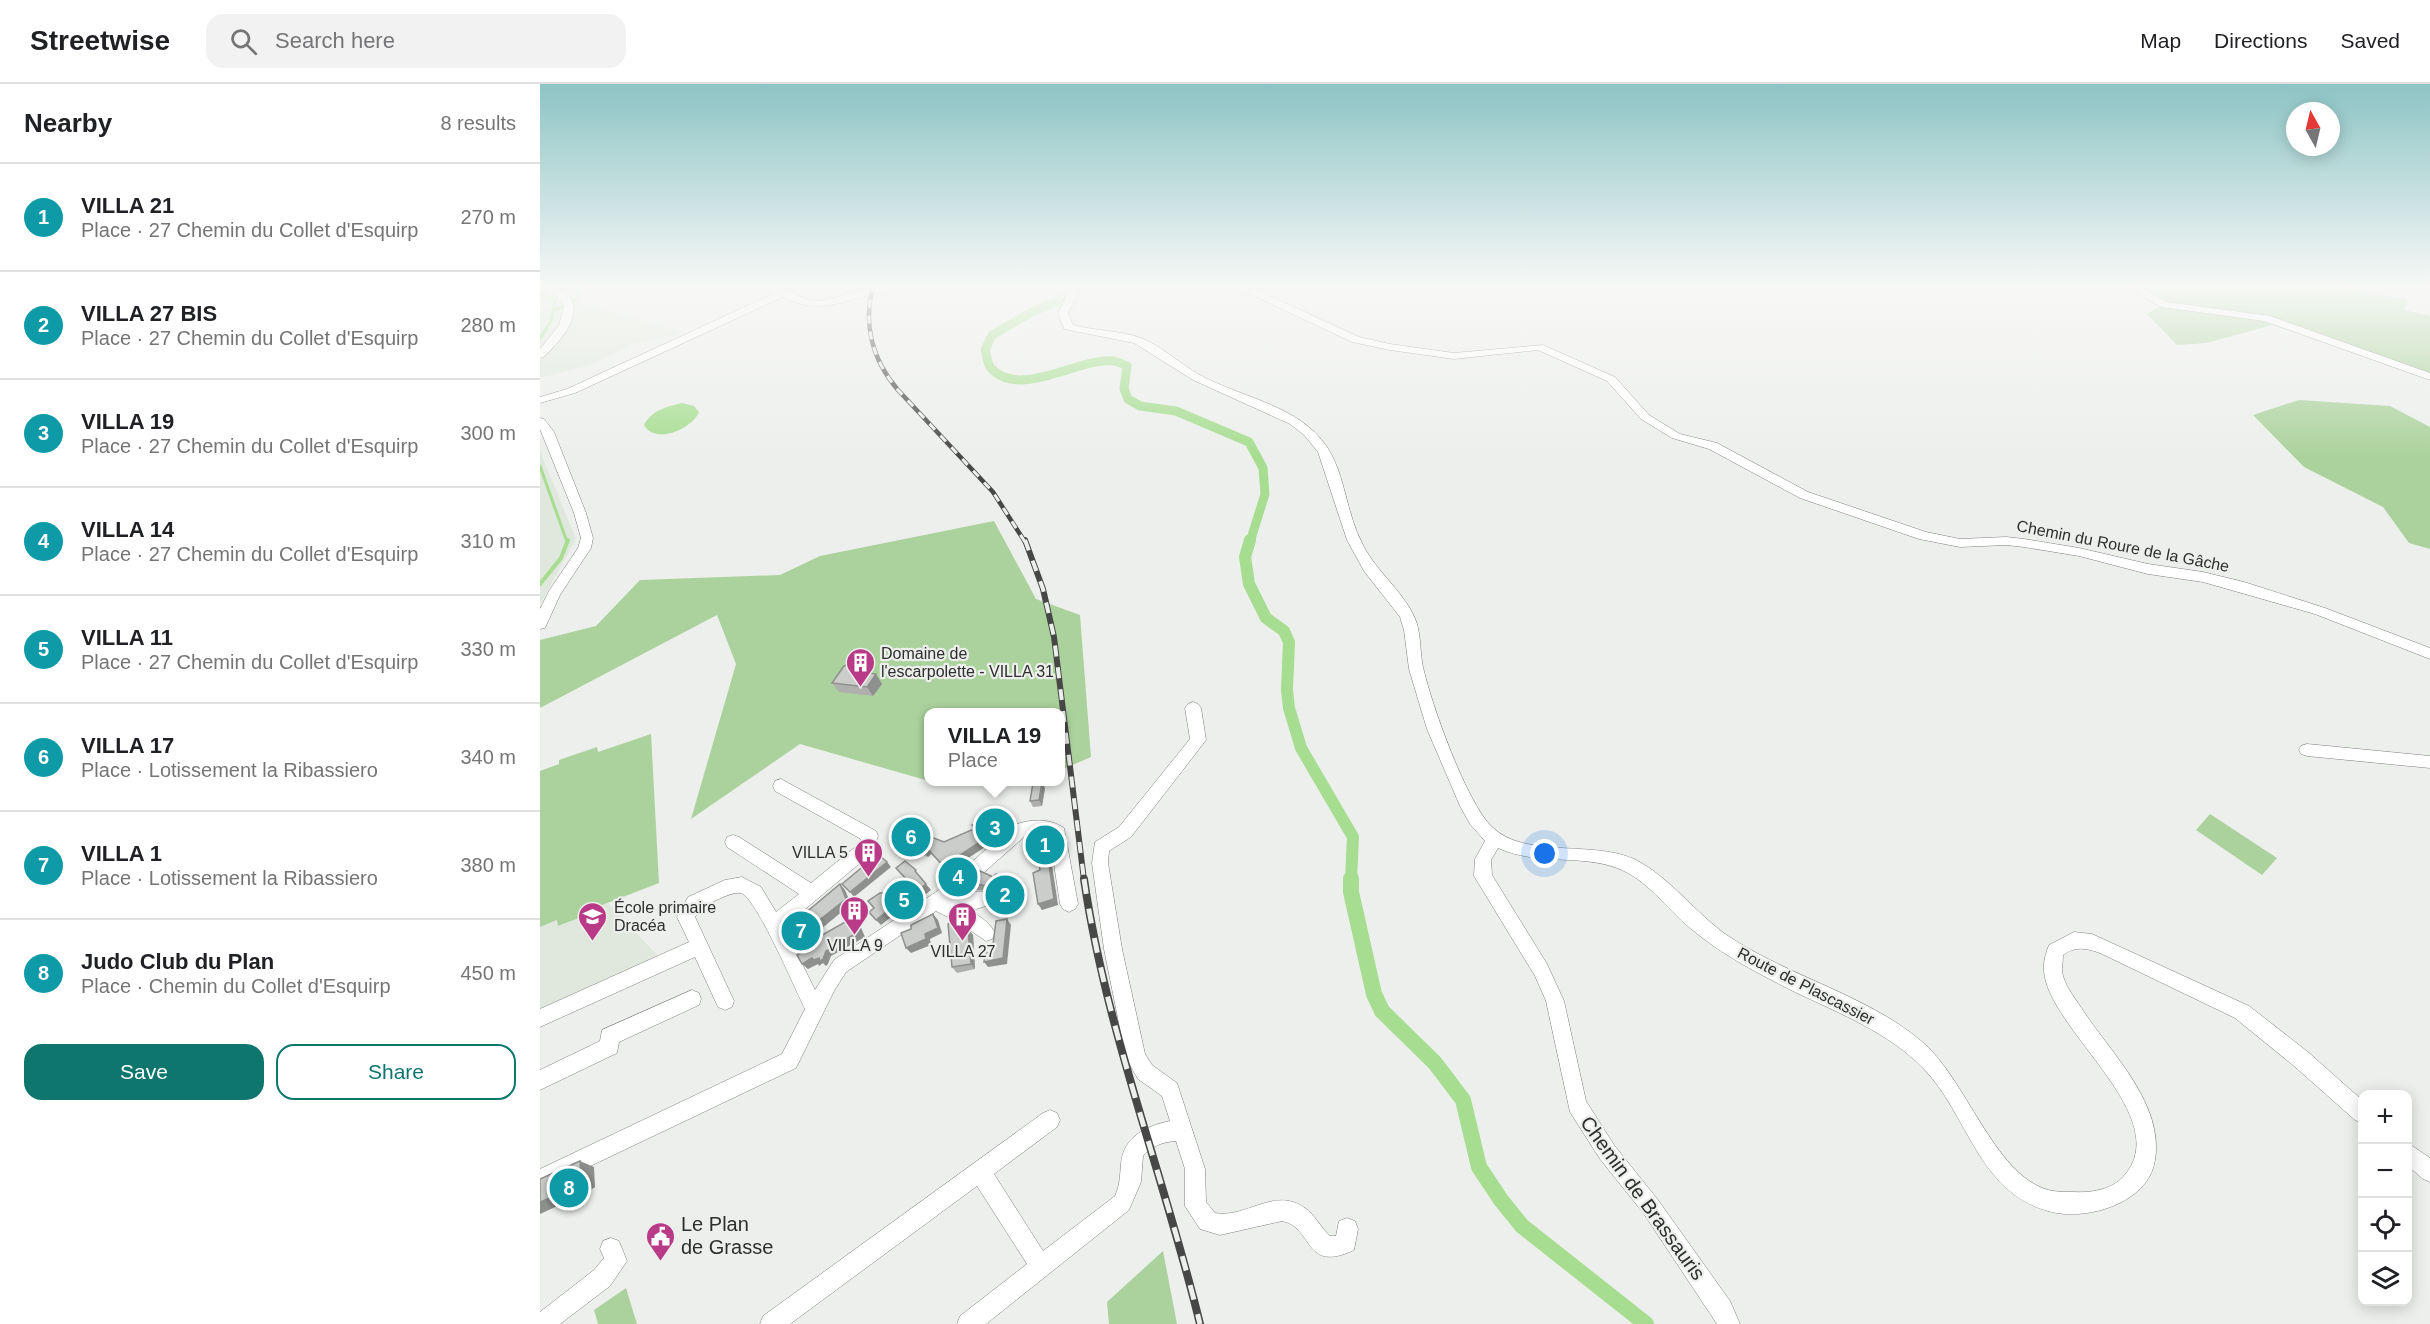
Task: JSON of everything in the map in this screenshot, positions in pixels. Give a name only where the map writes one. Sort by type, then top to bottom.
[{"type":"street","points":[[540,355],[553,342]]},
{"type":"street","points":[[543,400],[571,391],[677,342]]},
{"type":"street","name":"Route de Plascassier","points":[[1140,342],[1203,382],[1297,424],[1319,443],[1333,471],[1350,532],[1368,567],[1397,602],[1409,623],[1416,670],[1426,704],[1455,777],[1482,829],[1495,839],[1530,851],[1610,858],[1641,870],[1696,922],[1750,962],[1884,1026],[1916,1047],[1942,1076],[1992,1160],[2024,1191],[2062,1206],[2102,1200],[2129,1186],[2145,1167],[2147,1137],[2138,1106],[2063,997],[2053,974],[2055,951],[2063,944],[2076,939],[2087,939],[2106,947],[2242,1012],[2301,1059],[2358,1109]]},
{"type":"street","name":"Chemin du Roure de la Gâche","points":[[1365,342],[1430,355],[1454,356],[1539,347],[1611,379],[1645,417],[1676,436],[1713,446],[1804,495],[1924,536],[1960,543],[2006,541],[2024,543],[2079,552],[2148,569],[2203,577],[2244,587],[2320,611],[2430,654]]},
{"type":"street","points":[[2336,342],[2430,377]]},
{"type":"street","points":[[540,421],[548,432],[580,513],[587,538],[584,548],[554,594],[540,624]]},
{"type":"street","points":[[1193,708],[1198,740],[1125,832],[1101,847],[1100,863],[1113,949],[1136,1058],[1145,1072],[1170,1090],[1195,1169],[1196,1206],[1208,1221],[1222,1224],[1281,1210],[1295,1213],[1319,1241],[1329,1247],[1339,1247],[1346,1242],[1347,1229]]},
{"type":"street","points":[[2307,750],[2430,762]]},
{"type":"street","points":[[774,925],[866,848],[870,836],[782,786]]},
{"type":"street","points":[[540,1180],[789,1060],[827,985],[840,966],[941,897],[1020,830],[1049,827],[1058,833],[1069,904]]},
{"type":"street","name":"Chemin de Brassauris","points":[[1495,839],[1483,859],[1483,876],[1541,970],[1555,1001],[1577,1105],[1607,1152],[1651,1207],[1722,1309],[1729,1324]]},
{"type":"street","points":[[733,842],[812,893]]},
{"type":"street","points":[[726,1001],[686,917],[694,902],[725,888],[742,885],[755,892],[774,925],[815,1010]]},
{"type":"street","points":[[941,897],[973,902],[986,899]]},
{"type":"street","points":[[941,897],[986,933]]},
{"type":"street","points":[[540,1018],[700,946]]},
{"type":"street","points":[[540,1080],[610,1046],[609,1037],[692,999]]},
{"type":"street","points":[[771,1324],[1050,1120]]},
{"type":"street","points":[[968,1324],[1122,1203],[1129,1193],[1132,1180],[1132,1152],[1137,1144],[1157,1134],[1177,1130],[1183,1132]]},
{"type":"street","points":[[2412,1156],[2430,1172]]},
{"type":"street","points":[[980,1171],[1041,1267]]},
{"type":"street","points":[[542,1324],[602,1278],[616,1261],[611,1249]]},
{"type":"shaded area","points":[[540,342],[641,342],[590,365],[540,378]]},
{"type":"shaded area","points":[[2174,342],[2211,342],[2207,343],[2177,345]]},
{"type":"shaded area","points":[[2323,342],[2430,342],[2430,377]]},
{"type":"shaded area","points":[[2299,400],[2390,406],[2430,427],[2430,549],[2409,543],[2383,507],[2304,467],[2253,415]]},
{"type":"shaded area","points":[[682,403],[694,406],[699,412],[689,424],[681,429],[656,434],[644,425],[655,413]]},
{"type":"shaded area","points":[[540,451],[576,539],[540,604]]},
{"type":"shaded area","points":[[994,521],[1036,599],[1080,615],[1091,757],[1065,768],[1065,708],[924,708],[924,780],[800,744],[691,819],[736,664],[717,615],[540,708],[540,640],[596,626],[640,580],[780,575],[820,556]]},
{"type":"shaded area","points":[[651,734],[659,883],[597,907],[597,911],[558,926],[557,920],[540,927],[540,771],[559,764],[559,760],[597,747],[598,752]]},
{"type":"shaded area","points":[[2210,814],[2277,858],[2262,875],[2196,830]]},
{"type":"shaded area","name":"École primaire Dracéa","points":[[608,903],[660,958],[540,1011],[540,927],[558,920],[558,926],[596,911],[596,907]]},
{"type":"shaded area","points":[[1163,1251],[1177,1324],[1109,1324],[1107,1302]]},
{"type":"shaded area","points":[[626,1288],[637,1324],[598,1324],[594,1310]]},
{"type":"building","points":[[856,662],[858,672],[876,674],[867,687],[832,683],[844,666]]},
{"type":"building","points":[[1032,786],[1041,786],[1039,800],[1030,801]]},
{"type":"building","points":[[1002,810],[1009,818],[984,836],[984,839],[957,857],[960,860],[948,871],[927,848],[924,851],[898,841],[904,834],[894,830],[908,819],[916,822],[910,829],[944,842],[974,829],[972,825]]},
{"type":"building","points":[[1034,832],[1044,832],[1054,899],[1038,904],[1033,873],[1040,870],[1037,850],[1034,851]]},
{"type":"building","points":[[878,854],[887,862],[850,892],[842,884]]},
{"type":"building","points":[[905,861],[916,870],[926,884],[876,920],[869,912],[874,908],[868,901],[880,893],[886,893],[905,878],[896,868]]},
{"type":"building","points":[[980,871],[993,877],[996,874],[1005,881],[1017,899],[1004,908],[989,886],[971,884],[967,881]]},
{"type":"building","points":[[840,884],[846,899],[808,929],[808,925],[799,933],[794,928],[787,934],[781,922],[785,919],[791,925]]},
{"type":"building","points":[[933,914],[938,928],[925,934],[926,939],[906,948],[901,933]]},
{"type":"building","points":[[854,917],[860,931],[826,951],[820,961],[819,958],[814,960],[812,958],[802,964],[797,955],[808,949],[808,943]]},
{"type":"building","points":[[1007,919],[1003,958],[984,962],[985,953],[992,952],[996,921]]},
{"type":"building","name":"VILLA 27","points":[[956,921],[968,929],[971,964],[952,967],[948,924]]},
{"type":"building","points":[[580,1161],[581,1181],[575,1187],[540,1202],[540,1179]]},
{"type":"waterway","points":[[989,342],[985,350],[991,368],[1003,377],[1017,380],[1033,379],[1100,361],[1116,361],[1127,366],[1124,389],[1128,399],[1140,406],[1176,411],[1249,442],[1263,468],[1265,494],[1250,542]]},
{"type":"waterway","points":[[540,466],[567,542]]},
{"type":"waterway","points":[[540,584],[561,558],[568,540]]},
{"type":"waterway","points":[[1250,540],[1245,557],[1249,584],[1266,618],[1284,631],[1289,642],[1287,690],[1289,708],[1301,748],[1353,837],[1351,880]]},
{"type":"waterway","points":[[1351,880],[1351,892],[1374,994],[1382,1011],[1435,1063],[1463,1100],[1479,1167],[1522,1226],[1646,1324]]},
{"type":"railway","points":[[873,342],[882,366],[898,390],[993,492],[1025,542]]},
{"type":"railway","points":[[1025,540],[1043,589],[1054,637],[1063,708]]},
{"type":"railway","points":[[1065,726],[1084,880]]},
{"type":"railway","points":[[1084,879],[1106,992],[1200,1324]]},
{"type":"place","name":"Domaine de l'escarpolette - VILLA 31","points":[[860,688]]},
{"type":"place","name":"VILLA 19","points":[[995,828]]},
{"type":"place","name":"VILLA 17","points":[[911,837]]},
{"type":"place","name":"VILLA 21","points":[[1045,845]]},
{"type":"place","name":"VILLA 14","points":[[958,877]]},
{"type":"place","name":"VILLA 5","points":[[869,878]]},
{"type":"place","name":"VILLA 27 BIS","points":[[1005,895]]},
{"type":"place","name":"VILLA 11","points":[[904,900]]},
{"type":"place","name":"VILLA 1","points":[[801,931]]},
{"type":"place","name":"VILLA 9","points":[[855,936]]},
{"type":"place","name":"École primaire Dracéa","points":[[593,942]]},
{"type":"place","name":"VILLA 27","points":[[963,942]]},
{"type":"place","name":"Judo Club du Plan","points":[[569,1188]]},
{"type":"place","name":"Le Plan de Grasse","points":[[660,1262]]}]
